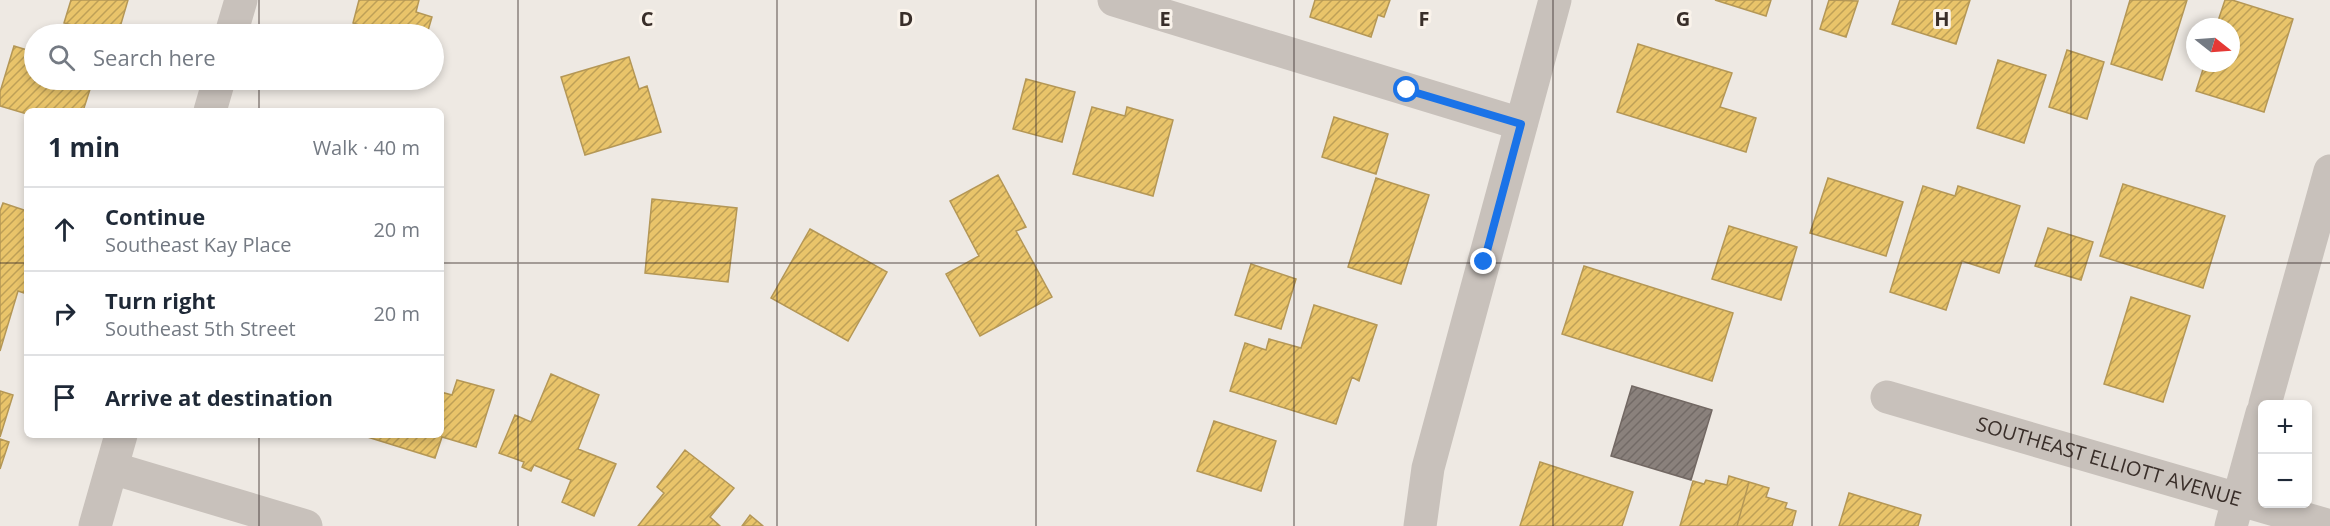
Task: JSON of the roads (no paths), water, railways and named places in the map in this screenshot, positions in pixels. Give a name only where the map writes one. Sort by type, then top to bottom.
[{"type":"street","points":[[234,24],[241,0]]},
{"type":"street","points":[[1114,0],[1521,124]]},
{"type":"street","points":[[1420,526],[1428,468],[1555,0]]},
{"type":"street","points":[[211,108],[216,90]]},
{"type":"street","points":[[2266,400],[2330,171]]},
{"type":"street","name":"SOUTHEAST ELLIOTT AVENUE","points":[[1887,397],[2235,513],[2330,526]]},
{"type":"street","points":[[2235,513],[2258,428]]},
{"type":"street","points":[[95,526],[120,438]]},
{"type":"street","points":[[112,468],[306,526]]}]
